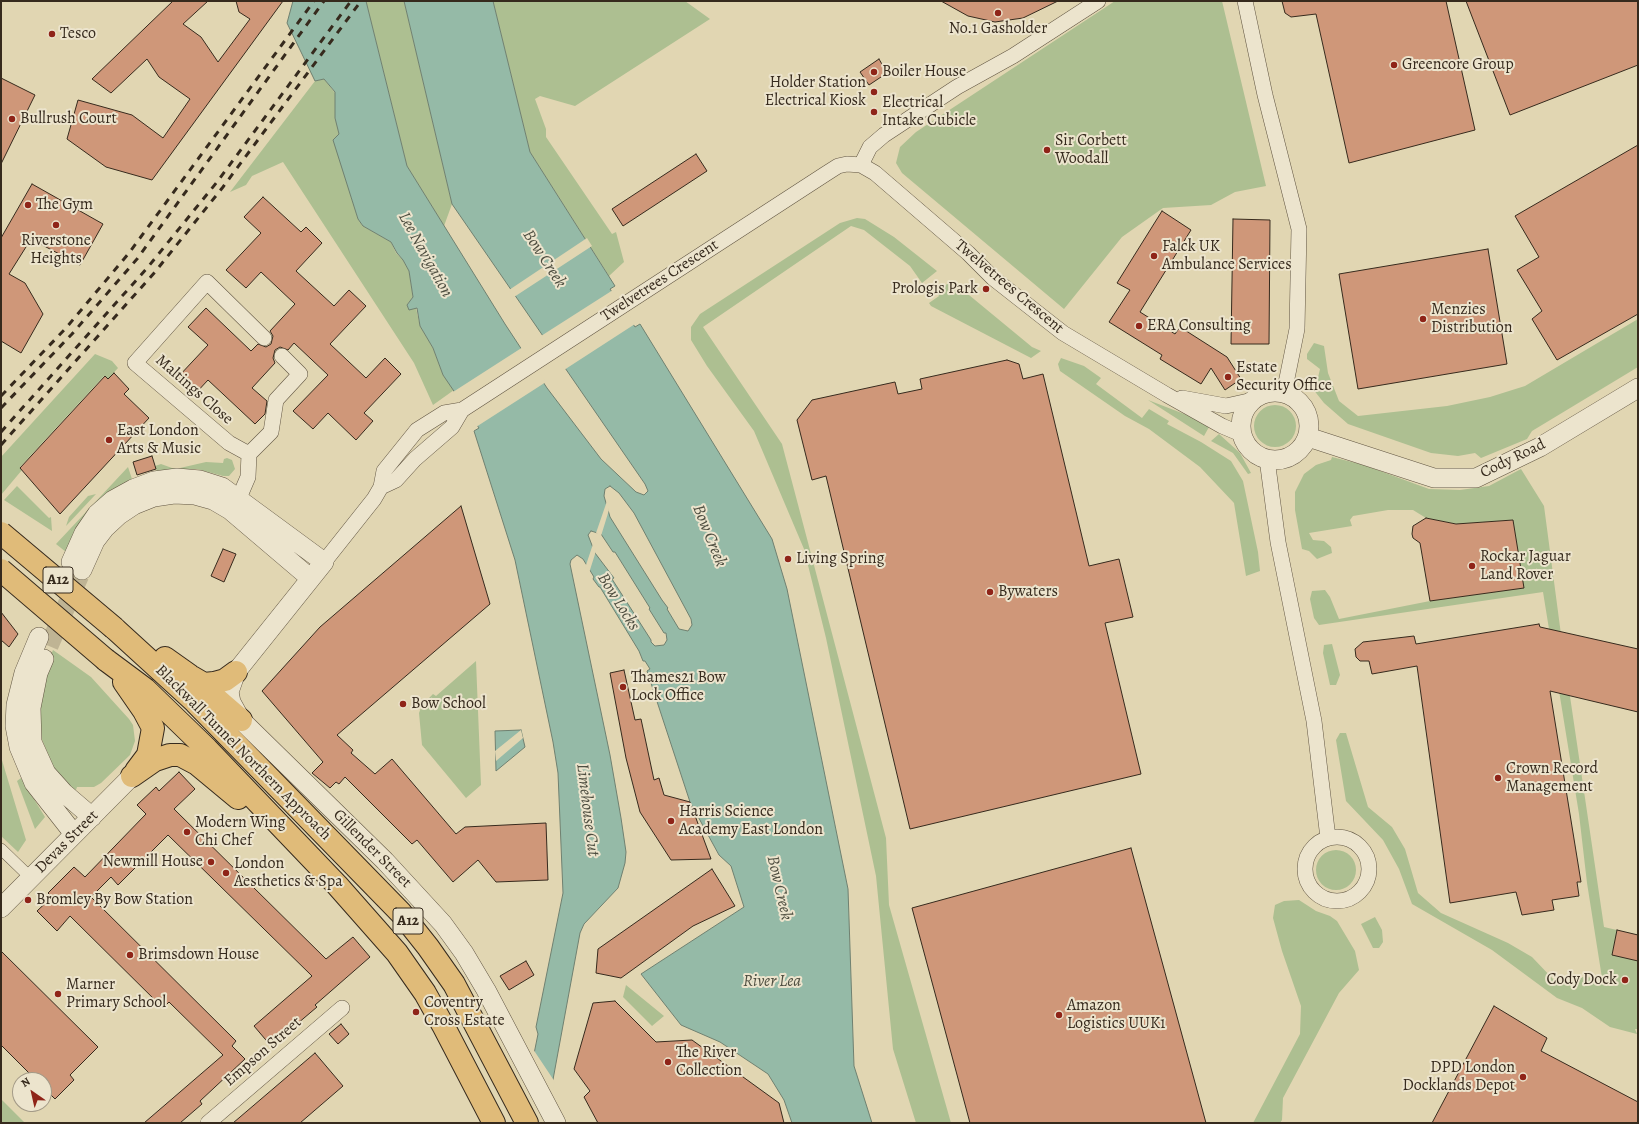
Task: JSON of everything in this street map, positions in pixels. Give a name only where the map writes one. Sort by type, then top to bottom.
[{"type":"highway","name":"Blackwall Tunnel Northern Approach","points":[[1,533],[114,628],[195,702],[401,913],[428,947],[454,984],[527,1123]]},
{"type":"highway","name":"Blackwall Tunnel Northern Approach","points":[[1,570],[106,660],[151,694],[242,785],[337,885],[397,953],[425,993],[494,1123]]},
{"type":"highway","points":[[114,628],[148,646],[204,684],[225,680],[236,672]]},
{"type":"highway","points":[[106,660],[129,688],[153,728],[148,755],[132,776]]},
{"type":"highway","points":[[189,675],[241,720]]},
{"type":"highway","points":[[132,776],[155,760],[170,755],[180,755],[188,758],[304,851]]},
{"type":"street","points":[[861,165],[870,147],[884,135],[957,87],[1013,56],[1098,1]]},
{"type":"street","points":[[1245,1],[1265,95],[1299,228],[1297,328],[1284,393]]},
{"type":"street","name":"Twelvetrees Crescent","points":[[236,672],[374,499],[381,487],[384,471],[417,430],[444,413],[462,410],[832,169],[847,164],[861,165],[880,177],[968,253],[993,278],[1063,333],[1167,395],[1222,426],[1241,434]]},
{"type":"street","name":"Maltings Close","points":[[249,454],[229,443],[135,363],[207,282],[264,338]]},
{"type":"street","points":[[235,504],[248,477],[249,454],[271,432],[276,400],[300,374],[282,356]]},
{"type":"street","name":"Cody Road","points":[[1308,438],[1434,478],[1476,478],[1540,447],[1638,388]]},
{"type":"street","points":[[1267,393],[1284,393],[1294,398],[1302,405],[1308,415],[1310,426],[1308,438],[1301,449],[1292,456],[1280,460],[1267,460],[1251,450],[1241,434],[1242,416],[1252,400],[1267,393]]},
{"type":"street","name":"Twelvetrees Crescent","points":[[1167,395],[1226,406],[1252,400]]},
{"type":"street","name":"Twelvetrees Crescent","points":[[381,487],[396,480],[415,459],[452,427],[462,410]]},
{"type":"street","points":[[1267,460],[1272,512],[1314,721],[1328,838]]},
{"type":"street","points":[[76,566],[84,533],[98,514],[113,500],[133,489],[154,481],[177,478],[200,480],[222,487],[235,504],[310,578]]},
{"type":"street","points":[[235,504],[324,562]]},
{"type":"street","points":[[74,834],[34,783],[19,748],[15,726],[16,706],[24,673],[44,641],[31,708],[32,742],[46,773],[64,793],[92,817]]},
{"type":"street","name":"Gillender Street","points":[[236,672],[229,692],[234,710],[241,720],[385,861],[443,924],[464,953],[486,990],[553,1117]]},
{"type":"street","name":"Devas Street","points":[[1,908],[132,776]]},
{"type":"street","points":[[1339,837],[1350,840],[1359,846],[1368,862],[1368,874],[1365,884],[1358,893],[1350,898],[1338,902],[1327,900],[1317,894],[1309,886],[1304,871],[1307,858],[1314,846],[1328,838],[1339,837]]},
{"type":"street","points":[[1,849],[30,878]]},
{"type":"street","name":"Empson Street","points":[[208,1123],[342,1008]]},
{"type":"shaded area","points":[[366,1],[404,1],[452,204],[444,226],[407,166]]},
{"type":"shaded area","points":[[493,1],[685,1],[710,19],[575,106],[540,96],[535,99],[546,129],[546,137],[612,234],[616,232],[624,262],[609,276],[530,152]]},
{"type":"shaded area","points":[[1115,1],[1222,1],[1266,186],[1235,192],[1211,205],[1163,208],[1122,237],[1064,309],[902,173],[896,163],[900,147],[916,132]]},
{"type":"shaded area","points":[[324,79],[335,93],[335,118],[347,181],[358,219],[363,226],[391,242],[396,253],[403,260],[409,271],[413,297],[407,305],[409,309],[416,308],[420,326],[433,348],[443,375],[454,390],[433,405],[414,363],[283,162],[252,176],[246,185],[230,192],[315,81]]},
{"type":"shaded area","points":[[857,218],[865,219],[894,237],[937,271],[922,283],[910,266],[864,230],[851,226],[703,327],[782,444],[886,838],[889,905],[951,1123],[916,1123],[893,1049],[876,876],[826,638],[804,549],[754,431],[707,366],[691,340],[691,327],[700,314],[840,223]]},
{"type":"shaded area","points":[[952,281],[1032,347],[1041,351],[1031,358],[931,306],[929,303],[939,296],[936,291]]},
{"type":"shaded area","points":[[1638,319],[1638,367],[1532,431],[1527,439],[1481,458],[1475,453],[1458,456],[1431,453],[1348,424],[1324,403],[1309,384],[1317,382],[1320,369],[1307,359],[1307,354],[1314,343],[1324,346],[1328,373],[1339,401],[1358,416],[1447,406],[1490,397],[1525,386]]},
{"type":"shaded area","points":[[95,354],[112,361],[118,368],[108,379],[104,376],[20,467],[22,470],[1,495],[1,457]]},
{"type":"shaded area","points":[[1061,358],[1084,366],[1101,378],[1096,384],[1142,418],[1149,409],[1169,421],[1167,424],[1201,442],[1231,461],[1243,481],[1258,552],[1260,571],[1246,576],[1234,503],[1200,467],[1149,429],[1125,416],[1060,371],[1058,364]]},
{"type":"shaded area","points":[[1148,400],[1192,417],[1209,427],[1204,436]]},
{"type":"shaded area","points":[[1275,405],[1290,411],[1296,426],[1290,441],[1275,447],[1260,441],[1254,426],[1260,411]]},
{"type":"shaded area","points":[[1219,434],[1240,453],[1251,473],[1248,474],[1233,453],[1211,441]]},
{"type":"shaded area","points":[[1332,457],[1364,465],[1429,489],[1460,490],[1489,486],[1521,469],[1544,506],[1562,642],[1604,927],[1638,935],[1638,1029],[1635,1029],[1637,1034],[1610,1027],[1582,1008],[1557,998],[1492,950],[1412,904],[1399,869],[1383,840],[1346,801],[1336,740],[1340,733],[1346,733],[1368,807],[1392,827],[1405,849],[1418,893],[1441,913],[1508,943],[1532,957],[1553,979],[1562,983],[1583,977],[1602,978],[1587,883],[1579,814],[1543,592],[1319,625],[1314,618],[1310,599],[1312,591],[1325,590],[1330,597],[1339,619],[1430,601],[1523,588],[1513,520],[1457,524],[1426,518],[1413,510],[1388,510],[1353,516],[1350,520],[1352,526],[1309,533],[1313,540],[1324,541],[1331,547],[1332,553],[1317,559],[1309,551],[1302,549],[1295,510],[1295,492],[1304,474],[1316,465],[1331,460]]},
{"type":"shaded area","points":[[227,458],[232,460],[235,469],[229,476],[223,476],[197,469],[157,472],[155,466],[161,464],[172,468],[180,468],[206,462],[223,463],[224,459]]},
{"type":"shaded area","points":[[128,467],[132,479],[66,552],[56,544]]},
{"type":"shaded area","points":[[17,486],[49,518],[51,517],[52,531],[4,500]]},
{"type":"shaded area","points":[[96,494],[66,526],[69,517],[88,496]]},
{"type":"shaded area","points":[[1332,644],[1340,675],[1336,685],[1330,685],[1323,653],[1324,645]]},
{"type":"shaded area","points":[[53,650],[91,677],[133,725],[135,741],[130,755],[101,783],[94,787],[77,787],[76,790],[68,786],[55,770],[40,735],[37,720],[43,673]]},
{"type":"shaded area","points":[[476,661],[481,785],[466,798],[422,745],[419,713],[422,705],[433,694],[436,696]]},
{"type":"shaded area","points":[[1,757],[26,840],[18,852],[1,836]]},
{"type":"shaded area","points":[[21,778],[45,817],[35,829],[17,781]]},
{"type":"shaded area","points":[[1332,850],[1340,850],[1347,853],[1353,859],[1356,870],[1353,881],[1347,887],[1340,890],[1332,890],[1325,887],[1319,881],[1316,874],[1316,866],[1319,859],[1325,853]]},
{"type":"shaded area","points":[[1299,900],[1316,911],[1330,916],[1337,921],[1355,951],[1359,970],[1339,993],[1283,1098],[1282,1120],[1280,1123],[1253,1123],[1300,1034],[1301,1006],[1282,951],[1273,918],[1275,905],[1284,901]]},
{"type":"shaded area","points":[[1375,917],[1382,930],[1383,942],[1379,948],[1373,948],[1361,924]]},
{"type":"shaded area","points":[[626,985],[664,1016],[652,1026],[623,997]]},
{"type":"shaded area","points":[[1,1099],[12,1110],[12,1112],[14,1112],[25,1123],[1,1123]]},
{"type":"water","name":"River Lea","points":[[293,1],[366,1],[407,166],[505,324],[547,388],[601,459],[636,492],[644,495],[648,491],[645,484],[452,204],[404,1],[493,1],[530,152],[615,286],[610,289],[635,327],[640,324],[772,539],[787,589],[848,889],[854,1066],[872,1123],[792,1123],[784,1100],[768,1074],[720,1042],[681,1025],[641,974],[744,907],[731,866],[719,855],[690,802],[647,671],[650,669],[645,661],[643,661],[639,651],[600,587],[593,579],[594,577],[583,559],[577,555],[571,560],[570,564],[610,755],[626,852],[625,863],[618,888],[584,924],[580,933],[545,1123],[520,1123],[538,1034],[536,1027],[563,893],[558,773],[553,742],[515,560],[474,431],[479,428],[443,375],[433,348],[420,326],[417,308],[409,310],[407,305],[413,297],[409,271],[403,260],[391,242],[363,226],[358,219],[333,140],[339,134],[335,118],[335,92],[324,79],[315,81],[287,23]],"holes":[[[610,486],[619,493],[634,513],[691,619],[692,625],[688,631],[679,629],[667,609],[668,608],[610,517],[604,496],[605,489]],[[591,531],[601,534],[613,552],[615,552],[664,633],[666,633],[667,640],[664,645],[655,646],[651,642],[612,579],[614,578],[595,553],[588,535]]]},
{"type":"water","points":[[521,730],[525,747],[496,771],[495,731]]},
{"type":"pier","points":[[587,238],[592,246],[514,297],[509,290]]},
{"type":"pier","points":[[613,290],[635,324],[564,370],[541,336]]},
{"type":"pier","points":[[523,347],[546,382],[476,427],[453,392]]},
{"type":"pier","points":[[607,501],[609,510],[601,536],[596,533]]},
{"type":"pier","points":[[593,544],[596,551],[589,573],[585,568]]},
{"type":"pier","points":[[521,730],[523,738],[496,761],[495,751]]},
{"type":"pier","points":[[533,1049],[555,1082],[547,1123],[518,1123]]},
{"type":"building","points":[[173,1],[208,1],[183,24],[201,37],[218,62],[250,19],[239,12],[236,1],[283,1],[152,180],[106,167],[67,139],[78,100],[132,115],[163,138],[190,99],[159,77],[147,59],[111,93],[92,79]]},
{"type":"building","name":"No.1 Gasholder","points":[[941,1],[1058,1],[1023,18],[995,22],[968,16]]},
{"type":"building","name":"Greencore Group","points":[[1282,1],[1446,1],[1475,130],[1349,163],[1316,14],[1291,17],[1285,13]]},
{"type":"building","points":[[1466,1],[1638,1],[1638,65],[1510,115]]},
{"type":"building","name":"Boiler House","points":[[879,59],[887,73],[869,85],[860,72]]},
{"type":"building","name":"Bullrush Court","points":[[1,78],[35,95],[1,164]]},
{"type":"building","points":[[1638,145],[1638,314],[1557,360],[1532,319],[1542,311],[1517,270],[1539,257],[1515,216]]},
{"type":"building","points":[[696,154],[707,171],[623,226],[612,209]]},
{"type":"building","points":[[32,184],[103,224],[80,265],[31,239],[9,274],[25,283],[43,314],[21,353],[1,341],[1,238]]},
{"type":"building","points":[[263,197],[301,232],[306,227],[322,243],[296,271],[334,306],[349,290],[366,306],[330,344],[366,378],[385,358],[401,374],[364,413],[373,421],[356,440],[328,413],[313,429],[293,411],[328,375],[294,343],[288,350],[280,347],[275,350],[273,358],[275,363],[252,388],[267,401],[265,414],[255,424],[208,380],[195,394],[178,377],[208,345],[188,327],[206,308],[251,351],[258,344],[266,347],[271,344],[273,336],[270,331],[295,304],[261,272],[246,288],[226,270],[261,233],[244,217]]},
{"type":"building","points":[[1162,211],[1191,230],[1140,312],[1175,334],[1180,327],[1227,357],[1241,379],[1225,390],[1211,368],[1201,384],[1160,359],[1162,355],[1109,322],[1130,290],[1117,283]]},
{"type":"building","points":[[1233,219],[1270,220],[1269,344],[1231,344]]},
{"type":"building","name":"Menzies Distribution","points":[[1488,249],[1507,364],[1358,389],[1339,274]]},
{"type":"building","name":"Bywaters","points":[[1007,360],[1019,364],[1023,379],[1043,374],[1089,566],[1119,559],[1133,617],[1105,623],[1141,774],[910,829],[826,476],[812,480],[797,420],[812,400],[895,382],[898,394],[922,389],[920,379]]},
{"type":"building","points":[[114,373],[129,389],[124,394],[149,418],[60,514],[20,468],[105,376],[108,379]]},
{"type":"building","points":[[152,456],[156,469],[137,475],[133,462]]},
{"type":"building","points":[[461,506],[490,604],[337,735],[353,750],[351,753],[375,774],[392,759],[456,834],[465,827],[546,823],[548,880],[496,882],[478,860],[453,882],[417,840],[412,844],[345,777],[339,784],[336,782],[330,788],[312,773],[323,762],[262,691],[320,627]]},
{"type":"building","name":"Rockar Jaguar Land Rover","points":[[1426,518],[1456,524],[1513,520],[1524,588],[1430,601],[1420,543],[1413,538],[1412,534],[1413,526]]},
{"type":"building","points":[[223,549],[236,554],[224,582],[211,576]]},
{"type":"building","points":[[1,612],[18,634],[9,647],[1,640]]},
{"type":"building","name":"Crown Record Management","points":[[1539,624],[1540,627],[1638,649],[1638,712],[1550,691],[1581,882],[1577,882],[1579,896],[1552,900],[1554,910],[1522,915],[1516,892],[1450,903],[1417,666],[1372,674],[1369,661],[1360,661],[1356,657],[1355,649],[1363,642],[1414,636],[1416,644]]},
{"type":"building","points":[[624,670],[635,720],[641,719],[654,780],[659,778],[664,795],[690,802],[711,859],[671,860],[640,812],[626,758],[610,673]]},
{"type":"building","points":[[179,772],[195,789],[174,809],[326,959],[353,937],[370,957],[315,1005],[317,1007],[271,1046],[254,1026],[312,976],[168,835],[118,885],[111,877],[91,897],[236,1041],[232,1046],[245,1059],[200,1101],[202,1104],[180,1123],[144,1123],[223,1055],[169,1002],[163,1008],[70,916],[57,931],[37,911],[52,897],[48,893],[74,867],[85,877],[146,814],[137,805],[156,787],[159,791]]},
{"type":"building","name":"Amazon Logistics UUK1","points":[[1131,848],[1206,1123],[970,1123],[912,908]]},
{"type":"building","points":[[712,869],[735,906],[693,926],[621,978],[596,973],[598,949]]},
{"type":"building","points":[[1617,930],[1638,935],[1638,961],[1612,955]]},
{"type":"building","points":[[1,951],[98,1047],[70,1075],[74,1080],[55,1099],[52,1096],[52,1072],[28,1072],[1,1045]]},
{"type":"building","points":[[526,961],[534,975],[509,990],[500,976]]},
{"type":"building","points":[[615,1001],[656,1042],[692,1040],[779,1103],[784,1123],[598,1123],[584,1097],[590,1091],[574,1069],[593,1003]]},
{"type":"building","name":"DPD London Docklands Depot","points":[[1494,1006],[1547,1038],[1541,1051],[1638,1102],[1638,1123],[1432,1123]]},
{"type":"building","points":[[341,1024],[349,1034],[338,1044],[329,1034]]},
{"type":"building","points":[[315,1053],[343,1086],[300,1123],[233,1123]]},
{"type":"tunnel","points":[[49,646],[82,570]]},
{"type":"railway","points":[[1,396],[66,328],[129,253],[314,1]]},
{"type":"railway","points":[[1,408],[72,334],[137,259],[324,1]]},
{"type":"railway","points":[[1,432],[148,267],[217,182],[351,1]]},
{"type":"railway","points":[[1,445],[155,272],[223,187],[361,1]]},
{"type":"place","name":"No.1 Gasholder","points":[[998,13]]},
{"type":"place","name":"Tesco","points":[[52,34]]},
{"type":"place","name":"Greencore Group","points":[[1394,65]]},
{"type":"place","name":"Boiler House","points":[[874,72]]},
{"type":"place","name":"Holder Station Electrical Kiosk","points":[[874,92]]},
{"type":"place","name":"Electrical Intake Cubicle","points":[[874,112]]},
{"type":"place","name":"Bullrush Court","points":[[12,119]]},
{"type":"place","name":"Sir Corbett Woodall","points":[[1047,150]]},
{"type":"place","name":"The Gym","points":[[28,205]]},
{"type":"place","name":"Riverstone Heights","points":[[56,225]]},
{"type":"place","name":"Falck UK Ambulance Services","points":[[1154,256]]},
{"type":"place","name":"Prologis Park","points":[[986,289]]},
{"type":"place","name":"Menzies Distribution","points":[[1423,319]]},
{"type":"place","name":"ERA Consulting","points":[[1139,326]]},
{"type":"place","name":"Estate Security Office","points":[[1228,377]]},
{"type":"place","name":"East London Arts & Music","points":[[109,440]]},
{"type":"place","name":"Living Spring","points":[[788,559]]},
{"type":"place","name":"Rockar Jaguar Land Rover","points":[[1472,566]]},
{"type":"place","name":"Bywaters","points":[[990,592]]},
{"type":"place","name":"Thames21 Bow Lock Office","points":[[623,687]]},
{"type":"place","name":"Bow School","points":[[403,704]]},
{"type":"place","name":"Crown Record Management","points":[[1498,778]]},
{"type":"place","name":"Harris Science Academy East London","points":[[671,821]]},
{"type":"place","name":"Modern Wing Chi Chef","points":[[187,832]]},
{"type":"place","name":"Newmill House","points":[[211,862]]},
{"type":"place","name":"London Aesthetics & Spa","points":[[226,873]]},
{"type":"place","name":"Bromley By Bow Station","points":[[28,900]]},
{"type":"place","name":"Brimsdown House","points":[[130,955]]},
{"type":"place","name":"Cody Dock","points":[[1625,980]]},
{"type":"place","name":"Marner Primary School","points":[[58,994]]},
{"type":"place","name":"Coventry Cross Estate","points":[[416,1012]]},
{"type":"place","name":"Amazon Logistics UUK1","points":[[1059,1015]]},
{"type":"place","name":"The River Collection","points":[[668,1062]]},
{"type":"place","name":"DPD London Docklands Depot","points":[[1523,1077]]},
{"type":"water label","name":"Lee Navigation","points":[[425,255]]},
{"type":"water label","name":"Bow Creek","points":[[544,259]]},
{"type":"water label","name":"Bow Creek","points":[[709,536]]},
{"type":"water label","name":"Bow Locks","points":[[618,602]]},
{"type":"water label","name":"Limehouse Cut","points":[[587,810]]},
{"type":"water label","name":"Bow Creek","points":[[779,888]]}]
